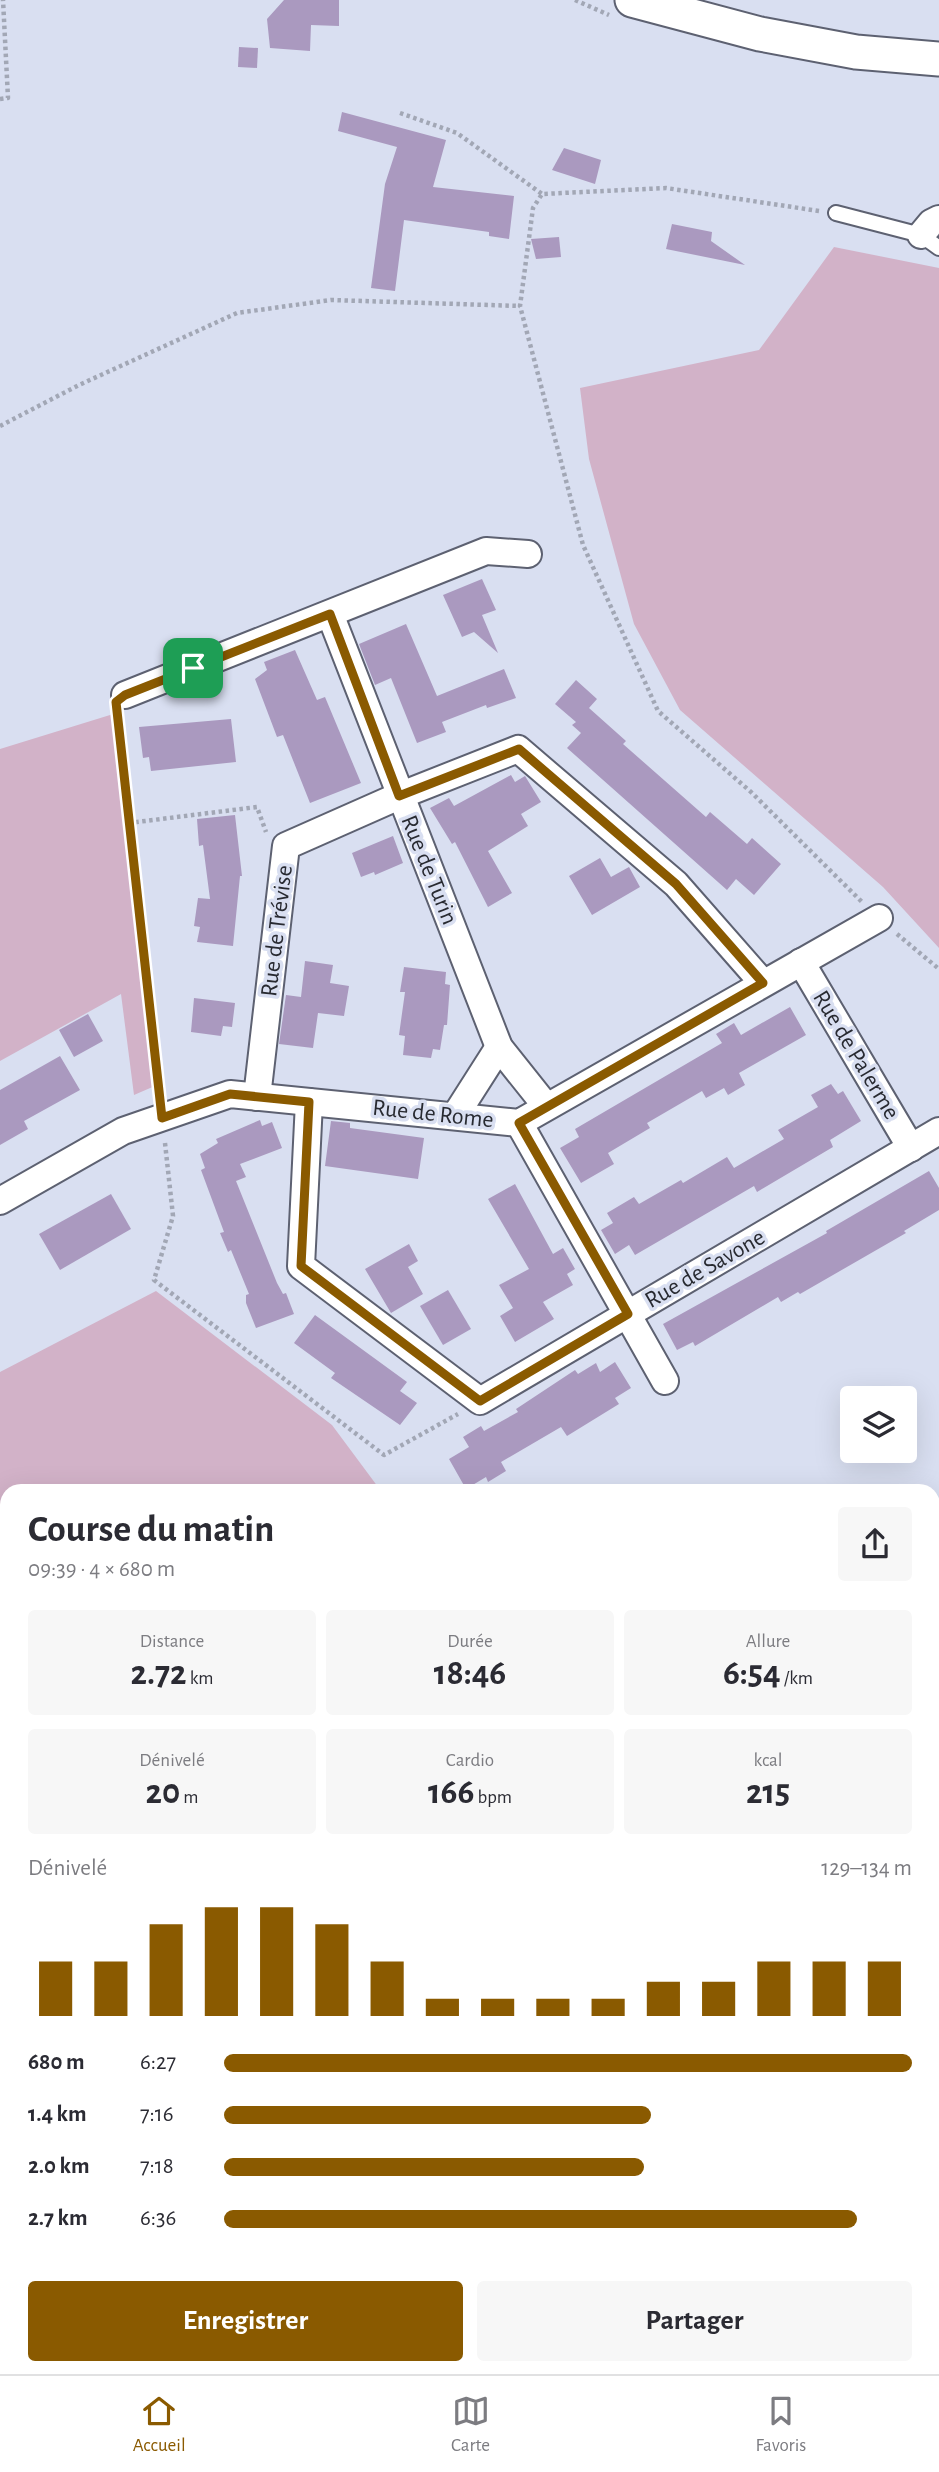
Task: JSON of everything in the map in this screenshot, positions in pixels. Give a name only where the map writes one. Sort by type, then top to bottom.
[{"type":"street","points":[[632,0],[772,36],[856,52],[939,59]]},
{"type":"street","points":[[125,695],[486,551],[528,554]]},
{"type":"street","name":"Rue de Turin","points":[[330,614],[499,1047],[545,1106]]},
{"type":"street","name":"Rue de Trévise","points":[[257,1097],[286,846],[399,796],[519,749],[676,884],[763,983]]},
{"type":"street","name":"Rue de Rome","points":[[0,1201],[123,1131],[230,1094],[519,1123],[878,918]]},
{"type":"street","name":"Rue de Palerme","points":[[801,962],[911,1148]]},
{"type":"street","points":[[455,1116],[499,1047]]},
{"type":"street","points":[[309,1102],[301,1266],[480,1401]]},
{"type":"street","points":[[519,1123],[665,1381]]},
{"type":"street","name":"Rue de Savone","points":[[480,1401],[939,1131]]},
{"type":"lane","points":[[836,214],[933,234]]},
{"type":"path","points":[[0,99],[8,98],[2,0]]},
{"type":"path","points":[[400,113],[457,133],[542,194],[666,188],[836,214]]},
{"type":"path","points":[[542,194],[533,208],[520,306],[583,545],[658,711],[751,792],[878,918],[939,969]]},
{"type":"path","points":[[0,426],[79,384],[237,313],[331,300],[520,306]]},
{"type":"path","points":[[125,695],[116,702],[173,1216],[154,1280],[384,1455],[480,1401]]},
{"type":"path","points":[[129,822],[257,807],[270,843],[286,846]]},
{"type":"shaded area","points":[[834,247],[939,268],[939,948],[883,887],[680,710],[634,624],[589,459],[580,388],[759,350]]},
{"type":"shaded area","points":[[123,711],[164,1082],[134,1095],[121,994],[0,1061],[0,749]]},
{"type":"shaded area","points":[[156,1291],[332,1425],[376,1484],[0,1484],[0,1372]]},
{"type":"building","points":[[284,0],[339,0],[339,26],[311,25],[310,51],[270,48],[267,19]]},
{"type":"building","points":[[239,47],[258,48],[257,68],[238,67]]},
{"type":"building","points":[[342,112],[446,140],[433,187],[514,196],[509,239],[489,236],[489,232],[404,220],[395,291],[371,288],[385,184],[397,147],[338,131]]},
{"type":"building","points":[[564,148],[601,160],[595,184],[552,170]]},
{"type":"building","points":[[672,224],[712,232],[711,241],[745,265],[666,249]]},
{"type":"building","points":[[559,237],[561,257],[536,259],[531,239]]},
{"type":"building","points":[[482,579],[496,610],[482,615],[498,653],[474,632],[462,637],[443,595]]},
{"type":"building","points":[[406,624],[437,696],[504,669],[516,698],[487,708],[486,705],[442,722],[446,732],[417,743],[391,678],[375,685],[359,644]]},
{"type":"building","points":[[295,650],[317,700],[325,697],[361,783],[310,803],[283,735],[277,737],[255,679],[267,670],[264,662]]},
{"type":"building","points":[[576,680],[597,699],[589,708],[626,741],[623,744],[706,817],[710,812],[747,844],[752,838],[781,864],[754,895],[736,879],[727,890],[567,748],[581,733],[572,725],[576,722],[555,704]]},
{"type":"building","points":[[231,719],[236,762],[151,771],[149,757],[143,758],[139,727]]},
{"type":"building","points":[[511,775],[515,782],[525,776],[541,802],[521,814],[528,826],[488,851],[512,893],[488,907],[455,842],[452,844],[430,808],[449,798],[454,806]]},
{"type":"building","points":[[235,815],[242,876],[233,946],[197,942],[200,927],[194,926],[198,898],[210,899],[203,845],[199,846],[197,819]]},
{"type":"building","points":[[393,836],[403,863],[375,875],[374,872],[361,877],[352,853]]},
{"type":"building","points":[[600,858],[611,877],[629,867],[640,887],[592,915],[569,876]]},
{"type":"building","points":[[305,961],[333,965],[330,983],[349,986],[344,1016],[318,1013],[313,1048],[279,1044],[286,995],[301,997]]},
{"type":"building","points":[[404,967],[446,972],[445,984],[450,985],[447,1025],[444,1025],[440,1050],[433,1049],[431,1058],[403,1055],[405,1036],[399,1035],[405,992],[400,992]]},
{"type":"building","points":[[194,998],[235,1003],[232,1027],[223,1026],[221,1036],[191,1032]]},
{"type":"building","points":[[790,1007],[806,1035],[739,1073],[745,1085],[728,1095],[724,1088],[706,1098],[702,1091],[647,1123],[650,1128],[608,1153],[614,1164],[581,1183],[560,1148],[579,1137],[575,1129],[722,1043],[716,1034],[734,1023],[741,1035]]},
{"type":"building","points":[[88,1014],[103,1041],[74,1057],[59,1030]]},
{"type":"building","points":[[60,1056],[80,1090],[24,1121],[28,1129],[0,1145],[0,1090]]},
{"type":"building","points":[[831,1084],[838,1094],[843,1091],[861,1121],[830,1140],[833,1147],[757,1192],[754,1186],[635,1255],[629,1245],[615,1254],[601,1230],[613,1223],[607,1213],[634,1197],[639,1204],[681,1180],[683,1183],[727,1157],[734,1168],[784,1139],[778,1130],[818,1107],[811,1095]]},
{"type":"building","points":[[260,1120],[262,1126],[272,1122],[282,1148],[240,1164],[246,1177],[236,1181],[277,1283],[283,1294],[286,1293],[294,1314],[256,1328],[246,1303],[246,1295],[249,1294],[231,1250],[228,1252],[220,1233],[224,1232],[201,1170],[205,1168],[200,1154],[218,1143],[216,1139]]},
{"type":"building","points":[[331,1121],[350,1123],[350,1128],[424,1138],[418,1179],[325,1166]]},
{"type":"building","points":[[929,1171],[939,1188],[939,1210],[904,1231],[906,1233],[800,1294],[798,1292],[781,1302],[778,1297],[695,1346],[693,1342],[677,1350],[663,1324],[827,1233],[826,1231]]},
{"type":"building","points":[[515,1184],[553,1254],[563,1248],[575,1269],[567,1274],[573,1285],[543,1302],[554,1319],[515,1342],[500,1316],[513,1308],[499,1285],[529,1269],[488,1199]]},
{"type":"building","points":[[111,1194],[131,1229],[60,1270],[39,1234]]},
{"type":"building","points":[[409,1244],[418,1261],[408,1267],[423,1294],[391,1313],[365,1269]]},
{"type":"building","points":[[448,1290],[471,1329],[443,1345],[420,1306]]},
{"type":"building","points":[[315,1315],[407,1382],[400,1391],[417,1403],[400,1425],[331,1378],[335,1373],[294,1343]]},
{"type":"building","points":[[615,1362],[631,1388],[615,1398],[619,1404],[567,1436],[561,1427],[501,1462],[506,1471],[488,1482],[486,1477],[474,1484],[463,1484],[449,1459],[469,1447],[463,1437],[481,1426],[484,1431],[518,1412],[516,1409],[575,1370],[578,1374],[596,1363],[600,1372]]},
{"type":"route","points":[[330,614],[399,796],[519,749],[676,884],[763,983],[519,1123],[628,1314],[480,1401],[301,1266],[309,1102],[230,1094],[162,1118],[116,702],[125,695],[193,668],[330,614]]}]
